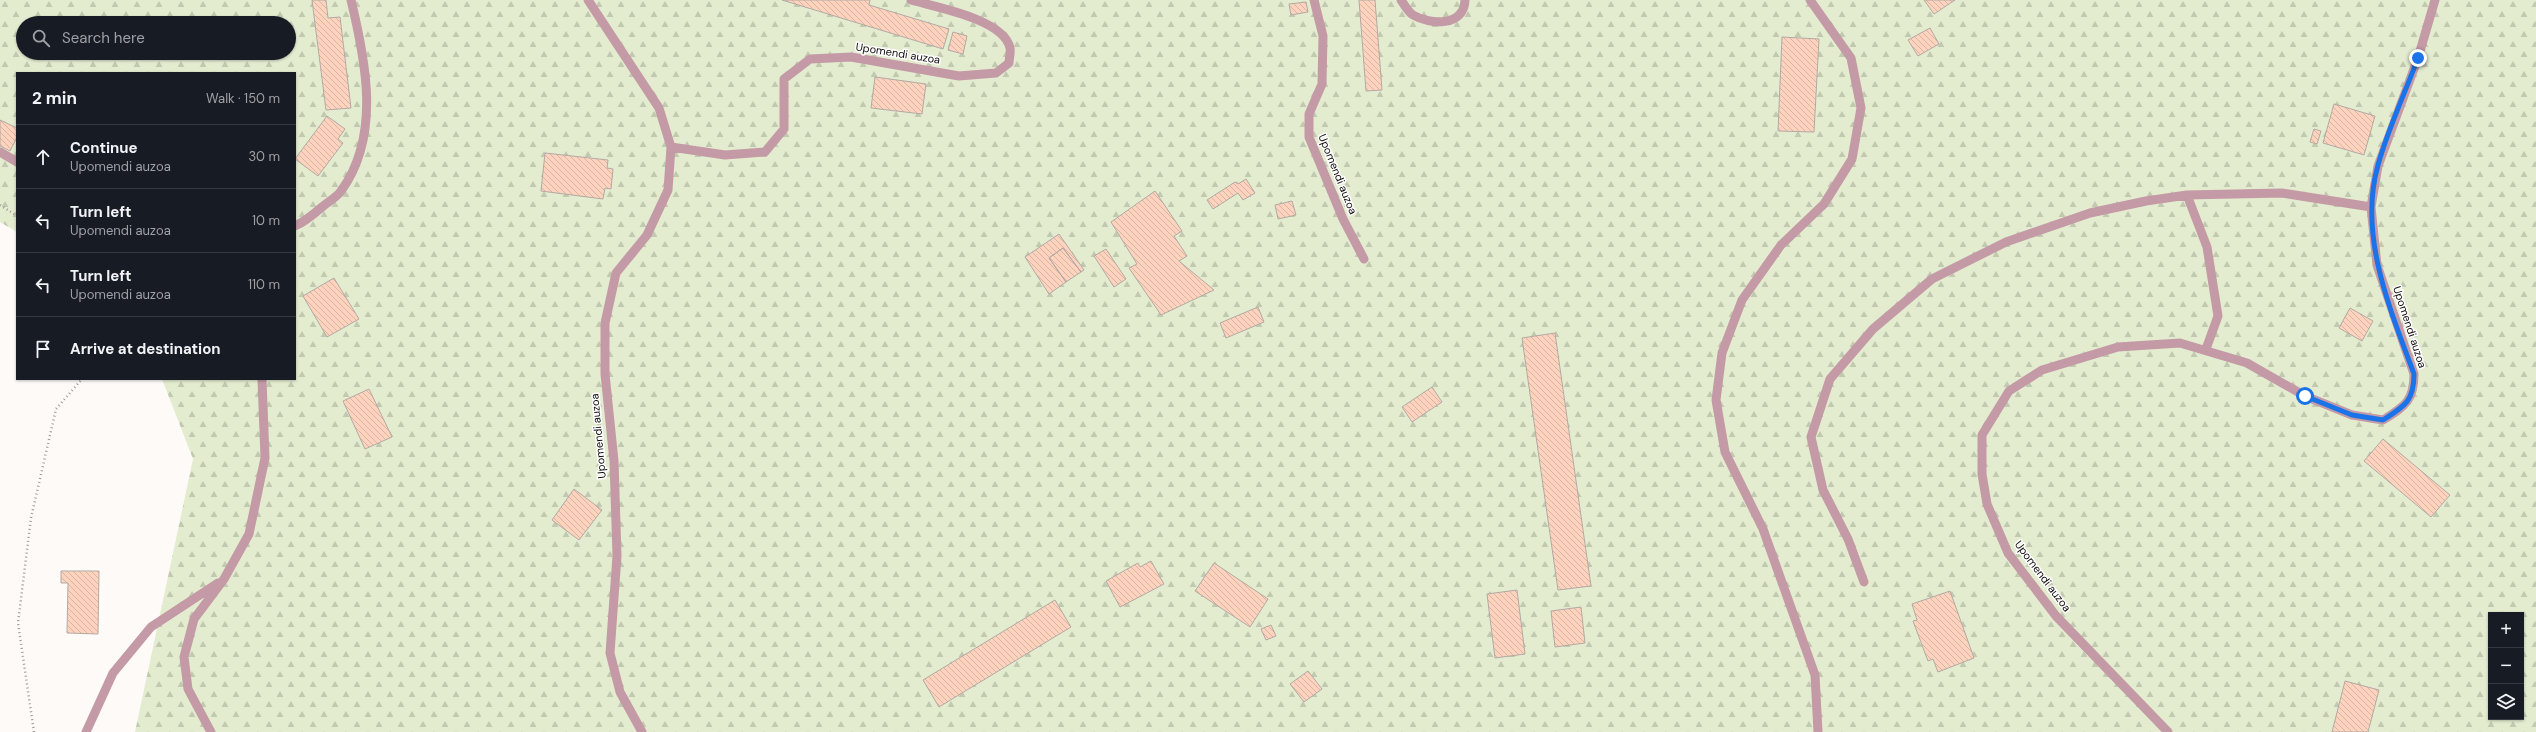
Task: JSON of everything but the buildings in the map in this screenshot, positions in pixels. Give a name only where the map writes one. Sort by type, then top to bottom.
[{"type":"lane","points":[[296,226],[303,222],[340,192],[360,157],[367,115],[362,45],[351,0]]},
{"type":"lane","name":"Upomendi auzoa","points":[[588,0],[659,108],[671,147],[668,190],[647,235],[616,273],[604,323],[604,374],[614,461],[617,556],[610,653],[620,692],[642,732]]},
{"type":"lane","name":"Upomendi auzoa","points":[[671,147],[725,156],[764,152],[784,129],[784,79],[810,59],[850,57],[959,76],[996,73],[1008,63],[1010,48],[1004,36],[976,18],[911,0]]},
{"type":"lane","name":"Upomendi auzoa","points":[[1314,0],[1323,36],[1322,84],[1309,114],[1309,137],[1343,219],[1364,259]]},
{"type":"lane","points":[[1401,0],[1411,14],[1429,21],[1447,23],[1460,14],[1465,0]]},
{"type":"lane","points":[[1810,0],[1851,58],[1861,108],[1852,159],[1824,204],[1781,245],[1742,300],[1722,352],[1716,400],[1725,452],[1763,529],[1815,675],[1818,732]]},
{"type":"lane","name":"Upomendi auzoa","points":[[2168,732],[2056,616],[2008,553],[1987,504],[1982,474],[1982,435],[2009,391],[2042,370],[2118,347],[2180,343],[2206,349],[2247,363],[2305,396],[2352,415],[2383,420],[2403,408],[2414,392],[2414,374],[2377,264],[2371,207],[2378,166],[2418,58],[2435,0]]},
{"type":"lane","points":[[0,152],[16,161]]},
{"type":"lane","points":[[1864,582],[1848,539],[1823,490],[1811,437],[1830,379],[1873,329],[1932,280],[2006,242],[2090,213],[2186,195],[2282,192],[2371,207]]},
{"type":"lane","points":[[2186,195],[2207,247],[2218,316],[2206,349]]},
{"type":"lane","points":[[211,732],[188,689],[184,657],[194,619],[224,579],[250,534],[265,458],[262,380]]},
{"type":"lane","points":[[86,732],[113,673],[151,627],[224,579]]},
{"type":"path","points":[[0,205],[16,215]]},
{"type":"path","points":[[34,732],[18,623],[31,518],[56,409],[81,380]]},
{"type":"green space","points":[[0,0],[2536,0],[2536,732],[135,732],[193,459],[162,380],[296,380],[296,72],[16,72],[16,231],[0,222]]},
{"type":"route","points":[[2305,396],[2352,415],[2383,420],[2403,408],[2414,392],[2414,374],[2377,264],[2371,207],[2378,166],[2418,58]]}]
